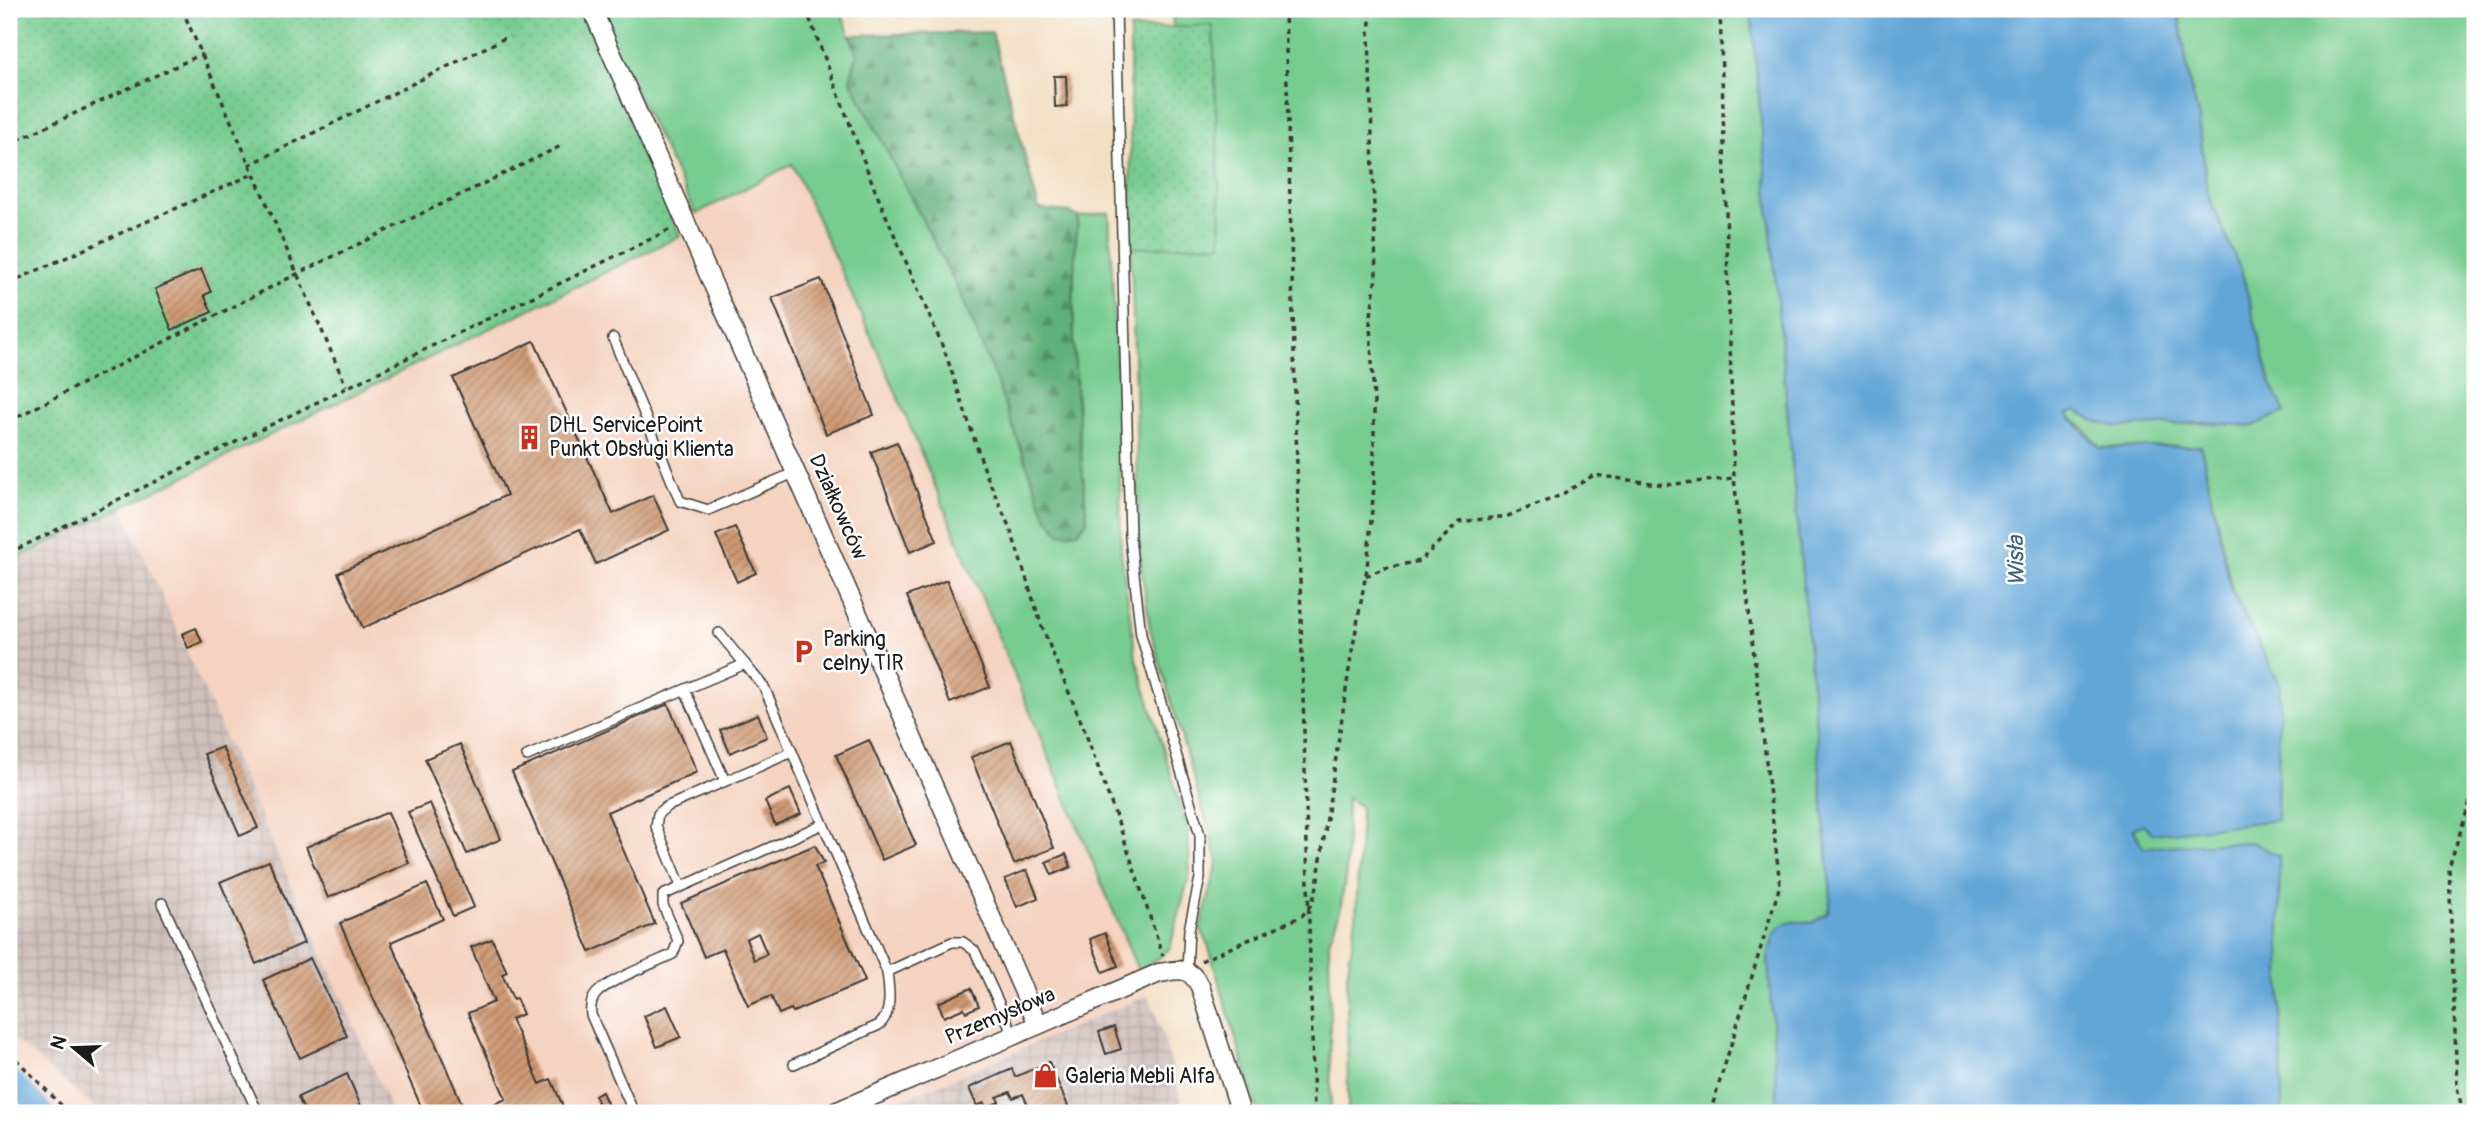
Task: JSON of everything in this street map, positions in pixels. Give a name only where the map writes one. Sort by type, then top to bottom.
[{"type":"street","name":"Działkowców","points":[[592,9],[1038,1024]]},
{"type":"street","name":"Przemysłowa","points":[[833,1113],[1159,973],[1186,971]]},
{"type":"street","points":[[1186,971],[1195,976],[1200,986],[1241,1113]]},
{"type":"lane","points":[[1116,9],[1130,538],[1141,635],[1200,835],[1200,878],[1189,930],[1186,971]]},
{"type":"lane","points":[[613,338],[680,501],[708,510],[797,471]]},
{"type":"lane","points":[[719,633],[764,687],[887,972],[889,993],[885,1019],[879,1025],[794,1064]]},
{"type":"lane","points":[[527,756],[745,664]]},
{"type":"lane","points":[[685,690],[725,781]]},
{"type":"lane","points":[[681,886],[656,826],[657,814],[666,807],[792,752]]},
{"type":"lane","points":[[634,1113],[591,1016],[590,1006],[598,992],[673,954],[678,942],[662,900],[663,895],[823,824]]},
{"type":"lane","points":[[162,903],[258,1113]]},
{"type":"lane","points":[[887,972],[952,942],[963,942],[975,951],[1013,1034]]},
{"type":"path","points":[[182,9],[346,386]]},
{"type":"path","points":[[806,9],[875,190],[945,352],[986,474],[1011,531],[1042,627],[1084,729],[1122,833],[1168,972]]},
{"type":"path","points":[[1285,9],[1314,1113]]},
{"type":"path","points":[[1186,971],[1206,957],[1302,916],[1316,892],[1328,798],[1365,576],[1374,486],[1370,324],[1376,276],[1370,75],[1371,9]]},
{"type":"path","points":[[1710,1113],[1780,885],[1734,478],[1720,9]]},
{"type":"path","points":[[249,165],[509,36]]},
{"type":"path","points":[[9,144],[202,54]]},
{"type":"path","points":[[9,421],[297,274],[563,145]]},
{"type":"path","points":[[9,283],[253,174]]},
{"type":"path","points":[[9,553],[346,386],[687,222]]},
{"type":"path","points":[[1365,576],[1385,568],[1420,561],[1459,522],[1508,516],[1559,496],[1594,475],[1665,485],[1734,478]]},
{"type":"path","points":[[2463,1113],[2457,1087],[2449,867],[2475,786]]},
{"type":"path","points":[[9,1052],[69,1113]]},
{"type":"shaded area","points":[[792,163],[888,374],[1157,1016],[1185,1113],[9,1113],[9,562],[680,236],[680,240],[696,214]]},
{"type":"shaded area","points":[[122,507],[393,1113],[101,1113],[9,1035],[9,562]]},
{"type":"shaded area","points":[[1148,995],[1157,1016],[1185,1113],[872,1113]]},
{"type":"green space","points":[[9,9],[582,9],[680,236],[9,562]]},
{"type":"green space","points":[[595,9],[840,9],[857,55],[850,79],[962,297],[992,370],[1087,521],[1075,369],[1075,256],[1078,217],[1109,212],[1119,412],[1121,552],[1136,658],[1188,830],[1190,873],[1170,948],[1157,960],[1138,970],[888,374],[792,164],[696,214]]},
{"type":"green space","points":[[1172,9],[1751,9],[1831,895],[1828,913],[1812,923],[1778,1098],[1778,1113],[1348,1113],[1347,975],[1356,918],[1361,807],[1347,798],[1346,873],[1340,911],[1329,942],[1331,1113],[1258,1113],[1207,941],[1200,929],[1218,862],[1150,629],[1140,557],[1131,248],[1221,244],[1212,25],[1173,28]]},
{"type":"green space","points":[[2178,9],[2475,9],[2475,1113],[2282,1113],[2278,856],[2252,842],[2143,847],[2133,828],[2142,824],[2280,685],[2232,590],[2201,446],[2100,448],[2086,430],[2067,414],[2076,409],[2095,421],[2118,427],[2202,423],[2253,425],[2285,412],[2271,384],[2242,273],[2207,192],[2199,118],[2190,85]]},
{"type":"green space","points":[[1213,25],[1221,244],[1131,248],[1130,29]]},
{"type":"green space","points":[[992,32],[1039,209],[1070,212],[1078,217],[1073,294],[1074,332],[1077,407],[1087,521],[1078,532],[1060,534],[1045,514],[962,297],[850,79],[857,55],[851,35]]},
{"type":"water","name":"Wisła","points":[[1751,9],[2178,9],[2190,85],[2199,118],[2207,192],[2242,273],[2271,384],[2285,412],[2253,426],[2202,423],[2118,427],[2095,421],[2076,410],[2067,414],[2100,448],[2201,446],[2231,590],[2280,685],[2277,820],[2153,834],[2143,824],[2133,829],[2143,847],[2252,842],[2279,856],[2282,1113],[1778,1113],[1768,961],[1772,941],[1784,924],[1812,923],[1828,913],[1831,895]]},
{"type":"building","points":[[1054,76],[1066,76],[1067,106],[1055,107]]},
{"type":"building","points":[[201,269],[211,292],[204,295],[212,312],[172,330],[155,289]]},
{"type":"building","points":[[821,279],[874,415],[826,434],[772,298]]},
{"type":"building","name":"DHL ServicePoint Punkt Obsługi Klienta","points":[[534,341],[613,514],[653,495],[669,530],[596,564],[580,529],[363,628],[338,573],[507,495],[453,378]]},
{"type":"building","points":[[897,442],[937,541],[910,552],[871,452]]},
{"type":"building","points":[[735,527],[756,573],[737,582],[716,535]]},
{"type":"building","points":[[947,580],[990,687],[950,703],[907,596]]},
{"type":"building","points":[[196,628],[202,642],[188,648],[182,634]]},
{"type":"building","points":[[668,704],[697,772],[607,812],[655,924],[590,952],[512,772]]},
{"type":"building","points":[[758,714],[767,737],[730,753],[720,730]]},
{"type":"building","points":[[869,740],[916,845],[882,860],[836,755]]},
{"type":"building","points":[[1011,741],[1054,848],[1014,864],[971,757]]},
{"type":"building","points":[[460,744],[501,839],[467,854],[425,759]]},
{"type":"building","points":[[222,747],[258,828],[240,836],[204,754]]},
{"type":"building","points":[[790,789],[801,814],[775,825],[765,801]]},
{"type":"building","points":[[430,803],[474,907],[453,916],[408,812]]},
{"type":"building","points":[[388,812],[409,863],[328,898],[306,847]]},
{"type":"building","points":[[815,845],[824,863],[815,866],[865,981],[793,1012],[791,1009],[779,1014],[771,996],[748,1006],[723,949],[704,957],[681,903]],"holes":[[[758,933],[767,954],[754,960],[746,939]]]},
{"type":"building","points":[[1066,854],[1071,867],[1052,875],[1046,862]]},
{"type":"building","points":[[269,861],[304,943],[256,964],[220,882]]},
{"type":"building","points":[[1027,870],[1038,898],[1017,907],[1005,879]]},
{"type":"building","points":[[427,884],[443,919],[391,942],[466,1113],[424,1113],[340,923]]},
{"type":"building","points":[[1105,933],[1118,966],[1103,972],[1090,939]]},
{"type":"building","points":[[492,939],[507,972],[502,974],[523,1014],[511,1019],[540,1084],[551,1079],[566,1113],[474,1113],[506,1099],[468,1013],[494,1002],[471,947]]},
{"type":"building","points":[[310,958],[347,1036],[300,1058],[263,980]]},
{"type":"building","points":[[971,988],[979,1006],[966,1012],[964,1008],[944,1017],[938,1003]]},
{"type":"building","points":[[667,1006],[681,1037],[657,1047],[644,1016]]},
{"type":"building","points":[[1114,1027],[1121,1049],[1106,1054],[1099,1032]]},
{"type":"building","points":[[1049,1062],[1071,1113],[1031,1113],[1023,1094],[1013,1098],[1010,1092],[997,1097],[999,1102],[986,1108],[984,1103],[977,1106],[969,1088],[1012,1069],[1015,1077]]},
{"type":"building","points":[[347,1074],[364,1113],[305,1113],[298,1097]]},
{"type":"building","points":[[602,1092],[609,1108],[601,1111],[595,1096]]},
{"type":"waterway","points":[[9,1078],[44,1113]]},
{"type":"place","name":"DHL ServicePoint Punkt Obsługi Klienta","points":[[529,437]]},
{"type":"place","name":"Parking celny TIR","points":[[803,651]]},
{"type":"place","name":"Galeria Mebli Alfa","points":[[1045,1076]]}]
